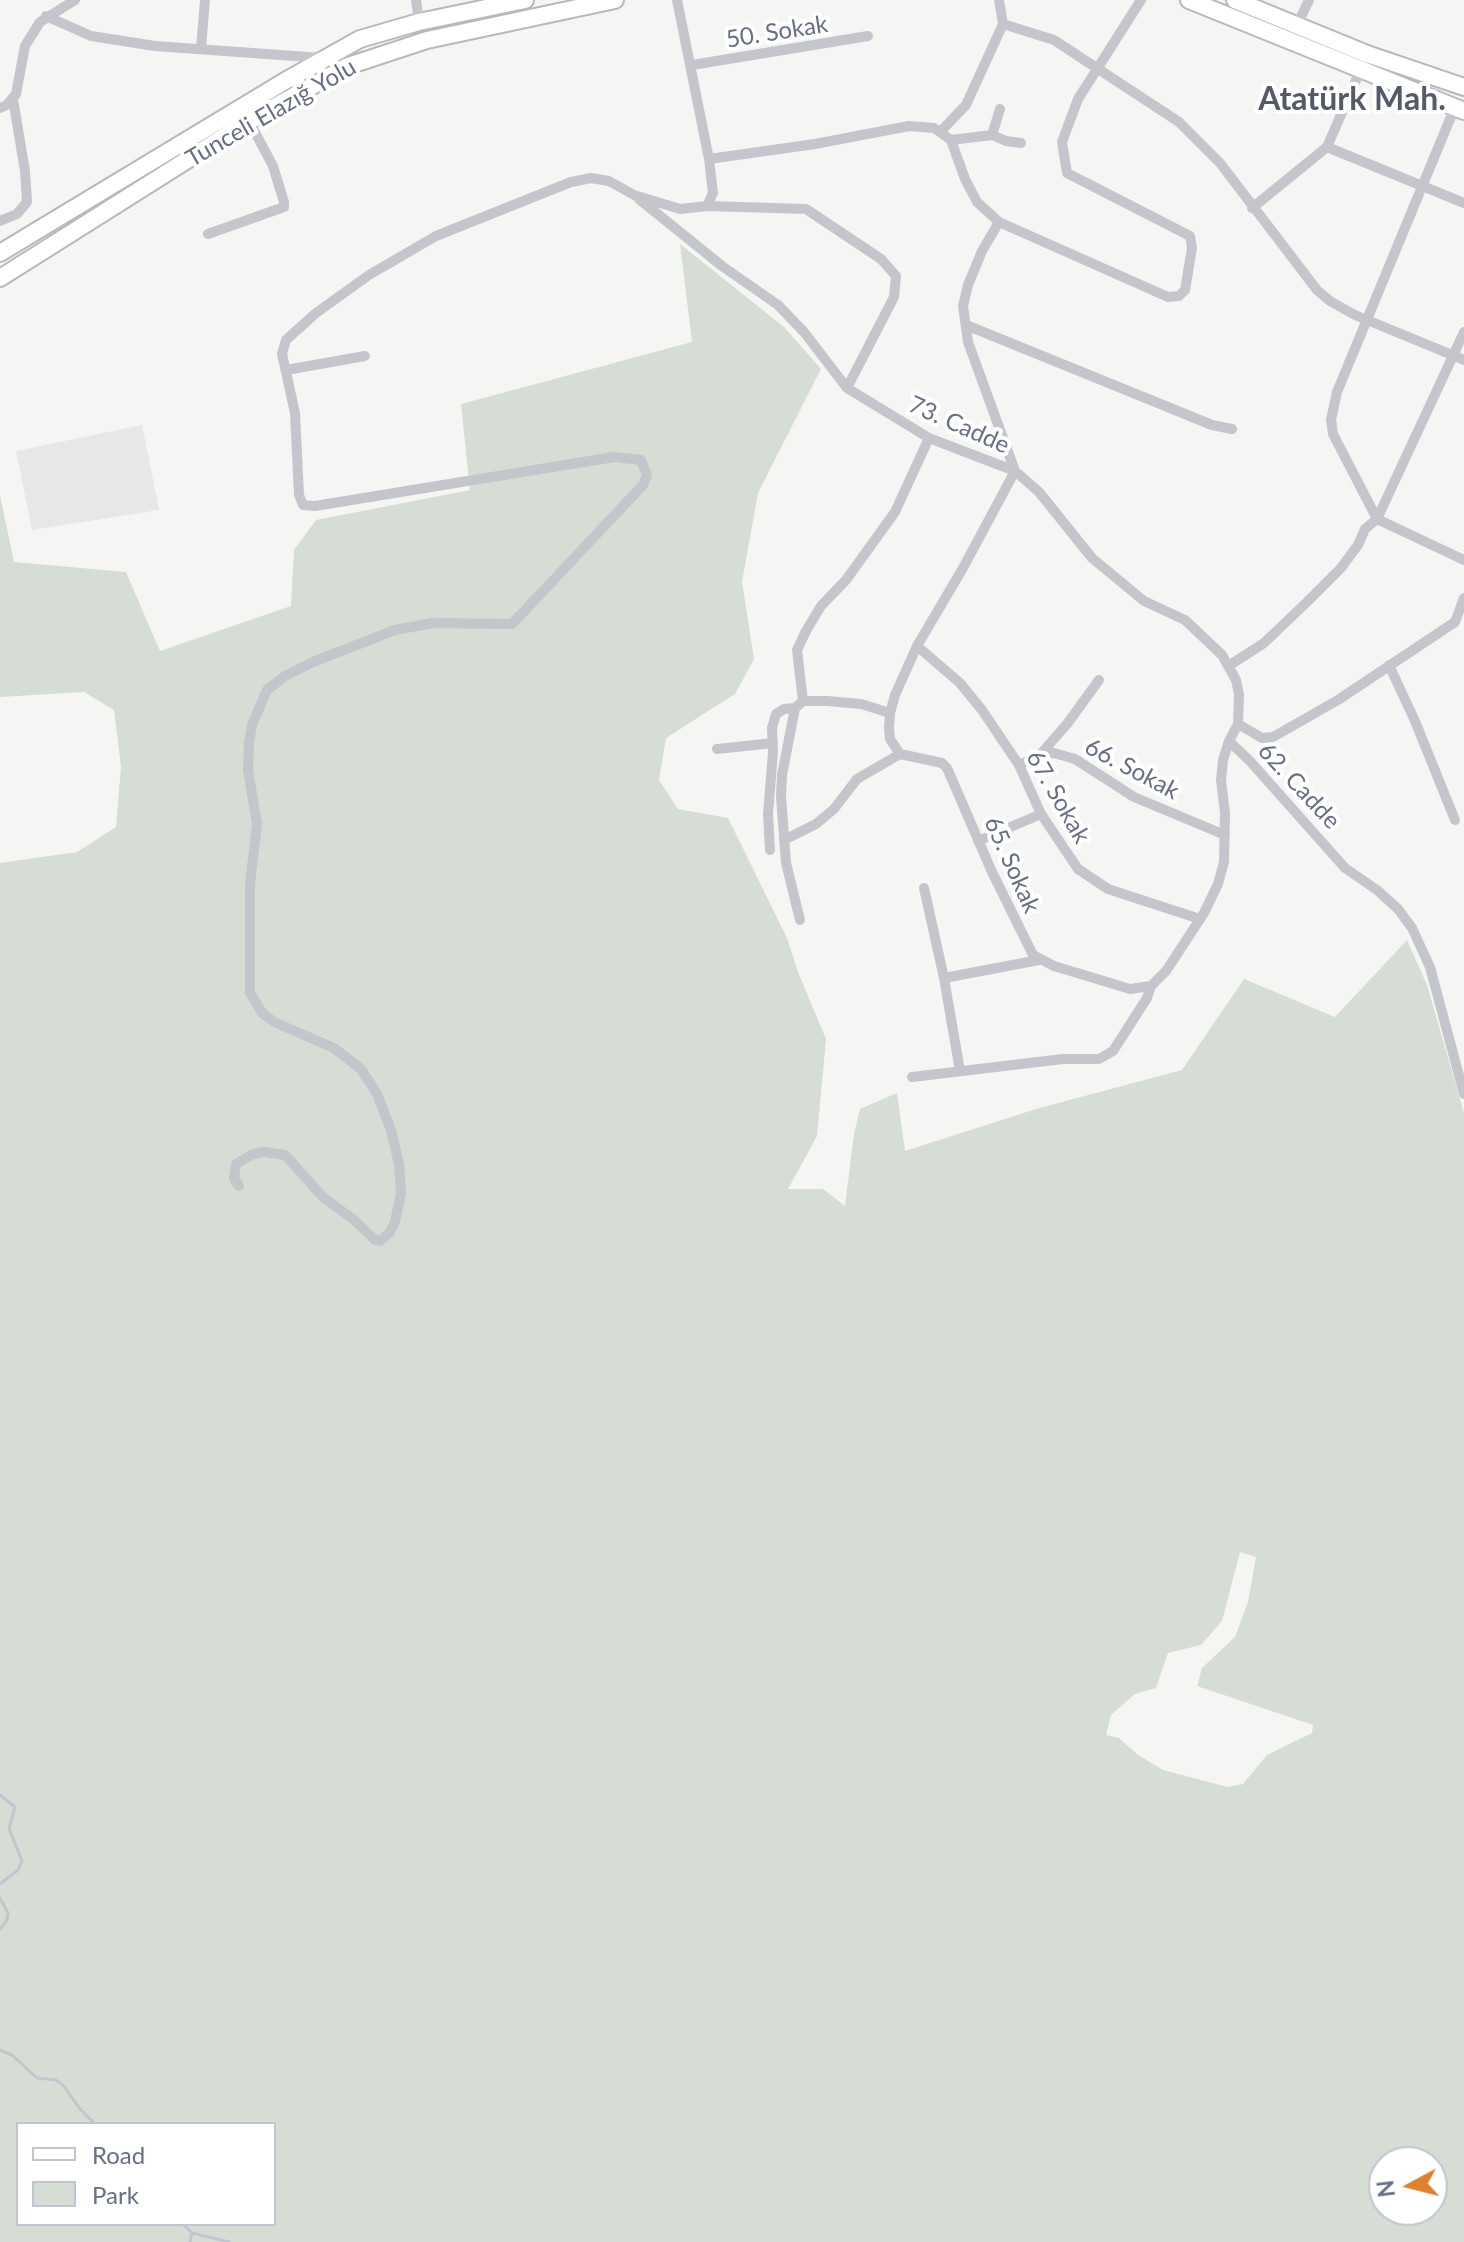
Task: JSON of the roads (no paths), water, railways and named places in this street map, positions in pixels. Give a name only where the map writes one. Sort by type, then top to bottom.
[{"type":"main road","name":"Tunceli Elazığ Yolu","points":[[0,253],[360,39],[419,22],[525,0]]},
{"type":"main road","name":"Tunceli Elazığ Yolu","points":[[0,278],[249,121],[348,66],[427,40],[615,0]]},
{"type":"main road","points":[[1189,0],[1364,61],[1464,87]]},
{"type":"main road","points":[[1235,0],[1297,25],[1459,109]]},
{"type":"street","points":[[0,221],[17,214],[27,202],[13,99],[25,46],[43,19],[75,0]]},
{"type":"street","points":[[201,48],[205,0]]},
{"type":"street","points":[[416,0],[419,22]]},
{"type":"street","points":[[677,0],[709,159],[713,193],[707,206]]},
{"type":"street","points":[[941,131],[966,105],[1003,24],[999,0]]},
{"type":"street","points":[[709,159],[815,144],[909,126],[928,126],[941,131],[951,140],[977,202],[999,222],[1168,297],[1179,296],[1185,290],[1192,248],[1190,236],[1067,173],[1062,142],[1078,99],[1141,0]]},
{"type":"street","points":[[1297,25],[1309,0]]},
{"type":"street","points":[[43,19],[91,36],[155,46],[324,58]]},
{"type":"street","points":[[1003,24],[1054,40],[1179,122],[1220,163],[1317,290],[1330,301],[1459,358]]},
{"type":"street","name":"50. Sokak","points":[[692,65],[868,36]]},
{"type":"street","points":[[1252,208],[1327,147],[1364,61]]},
{"type":"street","points":[[0,108],[13,99]]},
{"type":"street","points":[[992,135],[1000,109]]},
{"type":"street","points":[[1459,109],[1422,185],[1337,392],[1331,420],[1333,434],[1377,519],[1464,560]]},
{"type":"street","points":[[208,234],[284,207],[273,166],[249,121]]},
{"type":"street","points":[[951,140],[992,135],[1021,143]]},
{"type":"street","points":[[1327,147],[1464,203]]},
{"type":"street","points":[[239,1186],[234,1178],[236,1164],[253,1154],[285,1155],[324,1198],[380,1241],[395,1222],[401,1193],[399,1164],[391,1130],[377,1094],[361,1069],[334,1048],[276,1023],[263,1014],[250,993],[250,884],[257,824],[248,770],[249,743],[252,725],[267,690],[285,676],[313,662],[395,630],[433,623],[512,624],[643,485],[647,475],[641,460],[614,457],[303,505],[299,495],[295,413],[282,354],[286,340],[316,313],[369,275],[436,236],[571,182],[591,178],[609,181],[634,195],[722,266],[778,305],[804,332],[847,388],[894,297],[896,276],[881,259],[806,209],[707,206],[680,209],[634,195]]},
{"type":"street","points":[[784,840],[816,824],[834,809],[857,779],[900,754],[890,739],[890,713],[917,646],[1015,471],[968,342],[963,306],[982,251],[999,222]]},
{"type":"street","points":[[966,325],[1212,425],[1232,429]]},
{"type":"street","points":[[1230,665],[1264,643],[1307,602],[1341,568],[1358,545],[1365,529],[1377,519],[1459,358],[1464,332]]},
{"type":"street","points":[[286,370],[365,356]]},
{"type":"street","name":"73. Cadde","points":[[847,388],[929,438],[1015,471]]},
{"type":"street","points":[[800,920],[786,863],[782,775],[799,705],[797,650],[821,606],[846,580],[895,512],[929,438]]},
{"type":"street","name":"62. Cadde","points":[[1015,471],[1039,492],[1092,558],[1144,601],[1185,620],[1230,665],[1239,694],[1238,724],[1229,741],[1345,868],[1388,899],[1412,928],[1430,967],[1464,1093]]},
{"type":"street","points":[[1238,724],[1262,738],[1273,737],[1338,700],[1455,622],[1464,598]]},
{"type":"street","points":[[1455,622],[1464,630]]},
{"type":"street","name":"67. Sokak","points":[[917,646],[960,683],[982,710],[1019,765],[1041,814],[1084,874],[1119,893],[1200,919]]},
{"type":"street","points":[[1389,665],[1455,820]]},
{"type":"street","points":[[1019,765],[1039,756],[1099,680]]},
{"type":"street","points":[[770,850],[768,814],[772,728],[776,714],[799,705],[861,704],[890,713]]},
{"type":"street","points":[[912,1077],[1063,1059],[1099,1059],[1113,1051],[1147,998],[1151,986],[1166,971],[1200,919],[1218,884],[1224,862],[1225,835],[1221,780],[1229,741]]},
{"type":"street","points":[[717,749],[773,743]]},
{"type":"street","name":"66. Sokak","points":[[1039,756],[1054,753],[1075,759],[1134,797],[1225,835]]},
{"type":"street","name":"65. Sokak","points":[[900,754],[942,763],[947,768],[1025,944],[1039,960]]},
{"type":"street","points":[[978,841],[1041,814]]},
{"type":"street","points":[[924,888],[960,1071]]},
{"type":"street","points":[[944,978],[1039,960],[1130,989],[1151,986]]},
{"type":"waterway","points":[[0,1795],[15,1807],[9,1829],[22,1861],[18,1870],[0,1884]]},
{"type":"waterway","points":[[0,1898],[8,1913],[0,1929]]},
{"type":"waterway","points":[[0,2050],[12,2055],[37,2078],[56,2080],[63,2085],[93,2122]]},
{"type":"waterway","points":[[185,2226],[192,2233],[229,2242]]},
{"type":"waterway","points":[[190,2242],[192,2233]]},
{"type":"district","name":"Atatürk Mah.","points":[[1352,100]]}]
